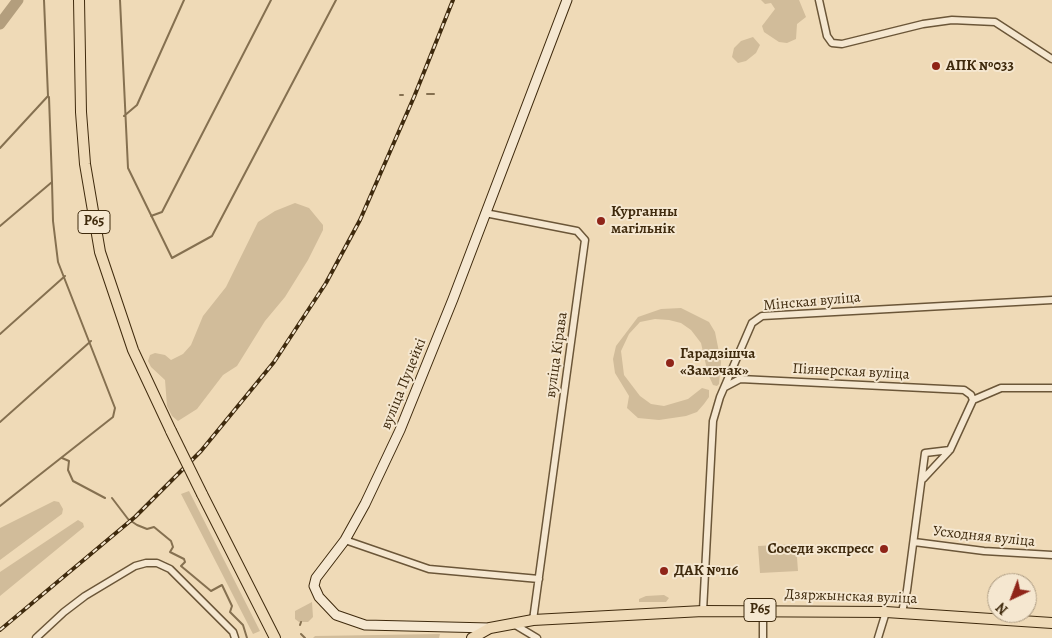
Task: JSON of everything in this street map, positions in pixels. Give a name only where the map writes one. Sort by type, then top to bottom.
[{"type":"main road","name":"Р65","points":[[78,0],[81,112],[86,164],[100,252],[133,350],[171,432],[275,638]]},
{"type":"main road","name":"Дзяржынская вуліца","points":[[472,638],[490,628],[511,622],[703,611],[902,612],[1052,623]]},
{"type":"street","name":"вуліца Пуцейкі","points":[[490,628],[365,625],[336,615],[319,597],[314,586],[316,578],[345,540],[370,494],[400,430],[486,213],[567,0]]},
{"type":"street","points":[[819,0],[828,36],[832,43],[842,44],[923,24],[952,20],[994,22],[1052,58]]},
{"type":"street","name":"вуліца Кірава","points":[[486,213],[577,231],[585,240],[534,620]]},
{"type":"street","name":"Мінская вуліца","points":[[703,611],[713,421],[752,323],[762,316],[1052,300]]},
{"type":"street","name":"Піянерская вуліца","points":[[725,388],[740,379],[964,390],[971,394],[973,400]]},
{"type":"street","points":[[923,479],[950,450],[973,400],[1001,388],[1052,388]]},
{"type":"street","points":[[902,612],[914,542],[925,453],[950,450]]},
{"type":"street","points":[[345,540],[428,569],[539,579]]},
{"type":"street","name":"Усходняя вуліца","points":[[914,542],[984,551],[1052,556]]},
{"type":"street","points":[[36,638],[64,612],[85,596],[135,566],[146,563],[158,563],[170,569],[233,632],[235,638]]},
{"type":"street","points":[[763,610],[764,638]]},
{"type":"street","points":[[878,638],[886,612]]},
{"type":"street","points":[[511,622],[537,638]]},
{"type":"shaded area","points":[[761,0],[799,0],[806,17],[797,24],[796,39],[787,43],[779,42],[764,32],[762,26],[775,9],[771,3],[765,4]]},
{"type":"shaded area","points":[[753,37],[760,45],[756,53],[746,61],[738,63],[732,57],[734,48],[741,41]]},
{"type":"shaded area","points":[[295,203],[309,208],[323,225],[323,230],[308,260],[285,297],[265,321],[237,366],[223,375],[197,409],[178,421],[172,416],[167,406],[165,380],[151,367],[148,361],[150,355],[155,353],[165,355],[171,360],[183,354],[191,345],[203,316],[226,287],[258,222],[275,211]]},
{"type":"shaded area","points":[[681,308],[709,322],[715,332],[721,362],[719,384],[717,386],[713,385],[708,374],[701,343],[691,330],[681,323],[669,320],[655,319],[640,322],[629,334],[621,351],[624,375],[640,396],[651,404],[664,406],[688,399],[702,388],[709,390],[709,397],[697,412],[686,416],[659,420],[638,418],[627,408],[629,396],[615,373],[613,359],[616,346],[638,317],[661,309]]},
{"type":"shaded area","points":[[189,491],[260,631],[253,634],[181,494]]},
{"type":"shaded area","points":[[54,501],[59,502],[63,509],[62,514],[0,560],[0,528]]},
{"type":"shaded area","points":[[78,520],[83,523],[84,527],[0,596],[0,572]]},
{"type":"shaded area","points":[[796,544],[798,571],[760,573],[758,546]]},
{"type":"shaded area","points":[[664,595],[669,598],[666,602],[639,602],[639,599],[646,596]]},
{"type":"shaded area","points":[[312,602],[313,617],[308,622],[299,622],[295,619],[295,611]]},
{"type":"shaded area","points":[[440,634],[439,638],[313,638],[315,636]]},
{"type":"waterway","points":[[0,24],[18,0]]},
{"type":"waterway","points":[[0,148],[48,96],[44,0]]},
{"type":"waterway","points":[[120,0],[128,168],[172,258],[212,236],[336,0]]},
{"type":"waterway","points":[[124,116],[137,105],[184,0]]},
{"type":"waterway","points":[[151,216],[162,212],[271,0]]},
{"type":"waterway","points":[[427,94],[434,94]]},
{"type":"waterway","points":[[0,226],[52,182],[49,97]]},
{"type":"waterway","points":[[0,506],[113,417],[115,408],[58,262],[53,221],[52,182]]},
{"type":"waterway","points":[[0,334],[65,276]]},
{"type":"waterway","points":[[0,422],[91,341]]},
{"type":"waterway","points":[[62,458],[69,461],[68,470],[73,481],[105,498]]},
{"type":"waterway","points":[[112,498],[128,519],[147,529],[154,527],[171,541],[173,547],[170,552],[184,559],[185,562],[181,566],[211,591],[222,585],[232,606],[230,612],[243,625],[247,638]]},
{"type":"waterway","points":[[301,634],[305,638]]},
{"type":"railway","points":[[0,630],[135,517],[201,451],[274,362],[326,283],[360,220],[414,97],[453,0]]},
{"type":"place","name":"АПК №033","points":[[936,66]]},
{"type":"place","name":"Курганны магільнік","points":[[601,221]]},
{"type":"place","name":"Гарадзішча «Замэчак»","points":[[670,363]]},
{"type":"place","name":"Соседи экспресс","points":[[884,549]]},
{"type":"place","name":"ДАК №116","points":[[664,571]]}]
